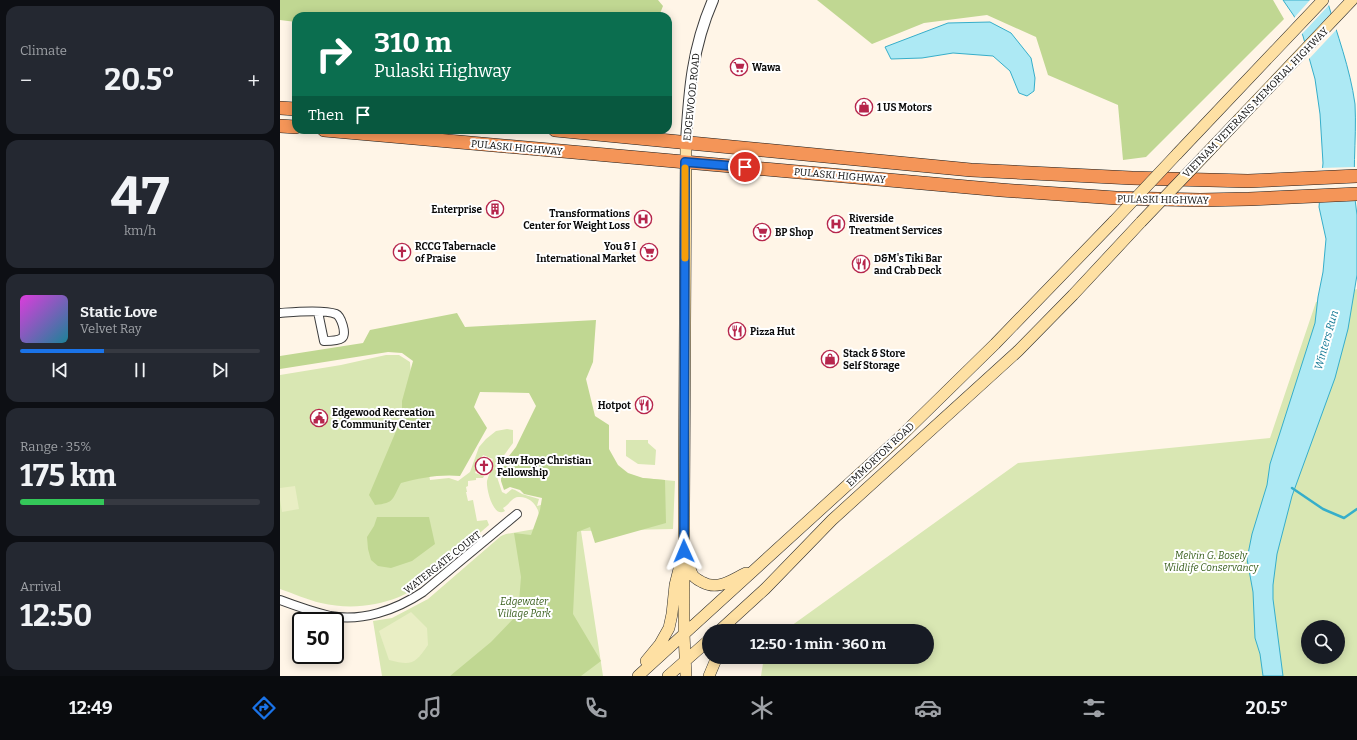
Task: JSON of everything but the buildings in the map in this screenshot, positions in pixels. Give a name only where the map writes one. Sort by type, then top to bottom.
[{"type":"highway","points":[[280,108],[292,109]]},
{"type":"highway","points":[[280,126],[292,127]]},
{"type":"highway","name":"PULASKI HIGHWAY","points":[[369,134],[1001,190],[1116,198],[1200,200],[1357,194]]},
{"type":"highway","name":"PULASKI HIGHWAY","points":[[599,134],[978,170],[1132,178],[1248,181],[1356,176]]},
{"type":"main road","name":"VIETNAM VETERANS MEMORIAL HIGHWAY","points":[[1114,221],[1323,0]]},
{"type":"main road","name":"VIETNAM VETERANS MEMORIAL HIGHWAY","points":[[1141,222],[1348,4]]},
{"type":"main road","name":"EDGEWOOD ROAD","points":[[686,142],[684,551],[684,634],[686,676]]},
{"type":"main road","name":"EMMORTON ROAD","points":[[636,676],[757,568],[910,427],[995,344],[1114,221]]},
{"type":"main road","name":"EMMORTON ROAD","points":[[726,624],[764,589],[832,520],[1018,350],[1073,295],[1141,222]]},
{"type":"main road","points":[[684,551],[693,575],[697,580],[710,586],[724,584],[757,568]]},
{"type":"main road","points":[[636,676],[667,632],[672,614],[675,585],[684,551]]},
{"type":"main road","points":[[736,624],[741,616],[764,589]]},
{"type":"main road","points":[[668,676],[702,646]]},
{"type":"main road","points":[[709,676],[714,664]]},
{"type":"street","name":"EDGEWOOD ROAD","points":[[686,142],[693,65],[697,42],[706,15],[713,0]]},
{"type":"street","points":[[280,313],[318,312]]},
{"type":"street","name":"WATERGATE COURT","points":[[280,600],[331,616],[370,615],[391,609],[409,601],[423,592],[517,514]]},
{"type":"green space","points":[[280,0],[658,0],[663,6],[661,12],[292,12],[292,22],[280,20]]},
{"type":"green space","points":[[817,0],[1273,0],[1284,19],[1146,157],[1123,160],[1118,105],[1048,75],[1036,37],[987,15],[924,23],[872,44]]},
{"type":"green space","name":"Melvin G. Bosely Wildlife Conservancy","points":[[1357,289],[1357,676],[761,676],[763,664],[934,664],[934,624],[794,624],[1018,463],[1270,438],[1316,302]]},
{"type":"green space","name":"Edgewater Village Park","points":[[457,313],[465,327],[596,320],[593,362],[586,379],[595,416],[609,425],[609,449],[618,465],[628,473],[643,478],[665,480],[666,523],[595,543],[590,527],[577,532],[573,614],[601,661],[581,676],[450,676],[491,642],[518,614],[521,577],[514,533],[531,535],[540,510],[542,498],[524,494],[520,490],[510,487],[504,490],[501,481],[501,472],[505,461],[516,447],[536,406],[529,393],[480,392],[474,407],[487,428],[460,476],[430,477],[401,483],[390,501],[375,505],[369,495],[402,417],[402,401],[413,361],[402,353],[388,352],[280,369],[280,356],[363,343],[370,330]]},
{"type":"green space","name":"Edgewater Village Park","points":[[386,355],[399,355],[410,362],[430,480],[449,478],[458,481],[470,472],[479,447],[486,439],[496,431],[507,429],[513,430],[513,443],[502,458],[497,477],[502,492],[506,494],[512,489],[522,494],[539,499],[537,506],[643,478],[675,481],[673,529],[581,531],[603,676],[382,676],[373,621],[392,618],[428,599],[501,536],[535,529],[539,518],[539,513],[536,506],[530,500],[518,497],[503,508],[505,511],[501,512],[497,511],[494,507],[489,496],[487,485],[487,479],[493,466],[491,465],[493,459],[483,455],[475,473],[484,476],[483,478],[476,478],[476,480],[468,481],[466,492],[468,501],[473,500],[477,521],[487,520],[489,525],[445,563],[446,566],[417,587],[399,597],[390,600],[360,606],[341,606],[321,603],[280,589],[280,375],[341,365]]},
{"type":"green space","points":[[626,440],[648,440],[648,443],[656,450],[655,465],[638,464],[626,456]]},
{"type":"green space","points":[[295,486],[299,509],[282,512],[280,488]]},
{"type":"green space","points":[[377,517],[429,517],[435,544],[412,561],[391,568],[378,566],[371,560],[367,537],[374,526]]},
{"type":"green space","points":[[411,612],[427,628],[428,645],[420,656],[412,662],[403,663],[389,660],[379,631]]},
{"type":"water","name":"Winters Run","points":[[1283,0],[1327,0],[1347,64],[1355,104],[1354,187],[1357,215],[1357,275],[1348,329],[1335,378],[1292,496],[1277,554],[1273,585],[1273,599],[1283,676],[1263,676],[1260,654],[1255,638],[1253,592],[1247,559],[1252,534],[1267,485],[1270,464],[1315,323],[1323,272],[1326,239],[1319,207],[1323,163],[1320,114],[1315,79],[1303,36],[1294,16]]},
{"type":"water","points":[[990,22],[1011,33],[1031,58],[1035,78],[1034,91],[1027,96],[1019,93],[1010,71],[993,56],[953,53],[922,58],[891,59],[885,47],[948,23]]},
{"type":"pier","points":[[1310,0],[1329,0],[1330,4],[1301,35],[1293,19]]},
{"type":"pier","points":[[1333,12],[1338,28],[1308,60],[1303,43]]},
{"type":"pier","points":[[1355,167],[1357,201],[1318,203],[1320,168]]},
{"type":"waterway","points":[[1292,488],[1323,509],[1344,518],[1357,509]]},
{"type":"slow traffic","points":[[685,168],[685,258]]},
{"type":"place","name":"Wawa","points":[[739,67]]},
{"type":"place","name":"1 US Motors","points":[[864,107]]},
{"type":"place","name":"Enterprise","points":[[495,209]]},
{"type":"place","name":"Transformations Center for Weight Loss","points":[[643,219]]},
{"type":"place","name":"Riverside Treatment Services","points":[[836,224]]},
{"type":"place","name":"BP Shop","points":[[762,232]]},
{"type":"place","name":"RCCG Tabernacle of Praise","points":[[402,252]]},
{"type":"place","name":"You & I International Market","points":[[649,252]]},
{"type":"place","name":"D&M's Tiki Bar and Crab Deck","points":[[861,264]]},
{"type":"place","name":"Pizza Hut","points":[[737,331]]},
{"type":"place","name":"Stack & Store Self Storage","points":[[830,359]]},
{"type":"place","name":"Hotpot","points":[[644,405]]},
{"type":"place","name":"Edgewood Recreation & Community Center","points":[[319,418]]},
{"type":"place","name":"New Hope Christian Fellowship","points":[[484,466]]},
{"type":"route","points":[[684,551],[685,162],[745,167]]}]
